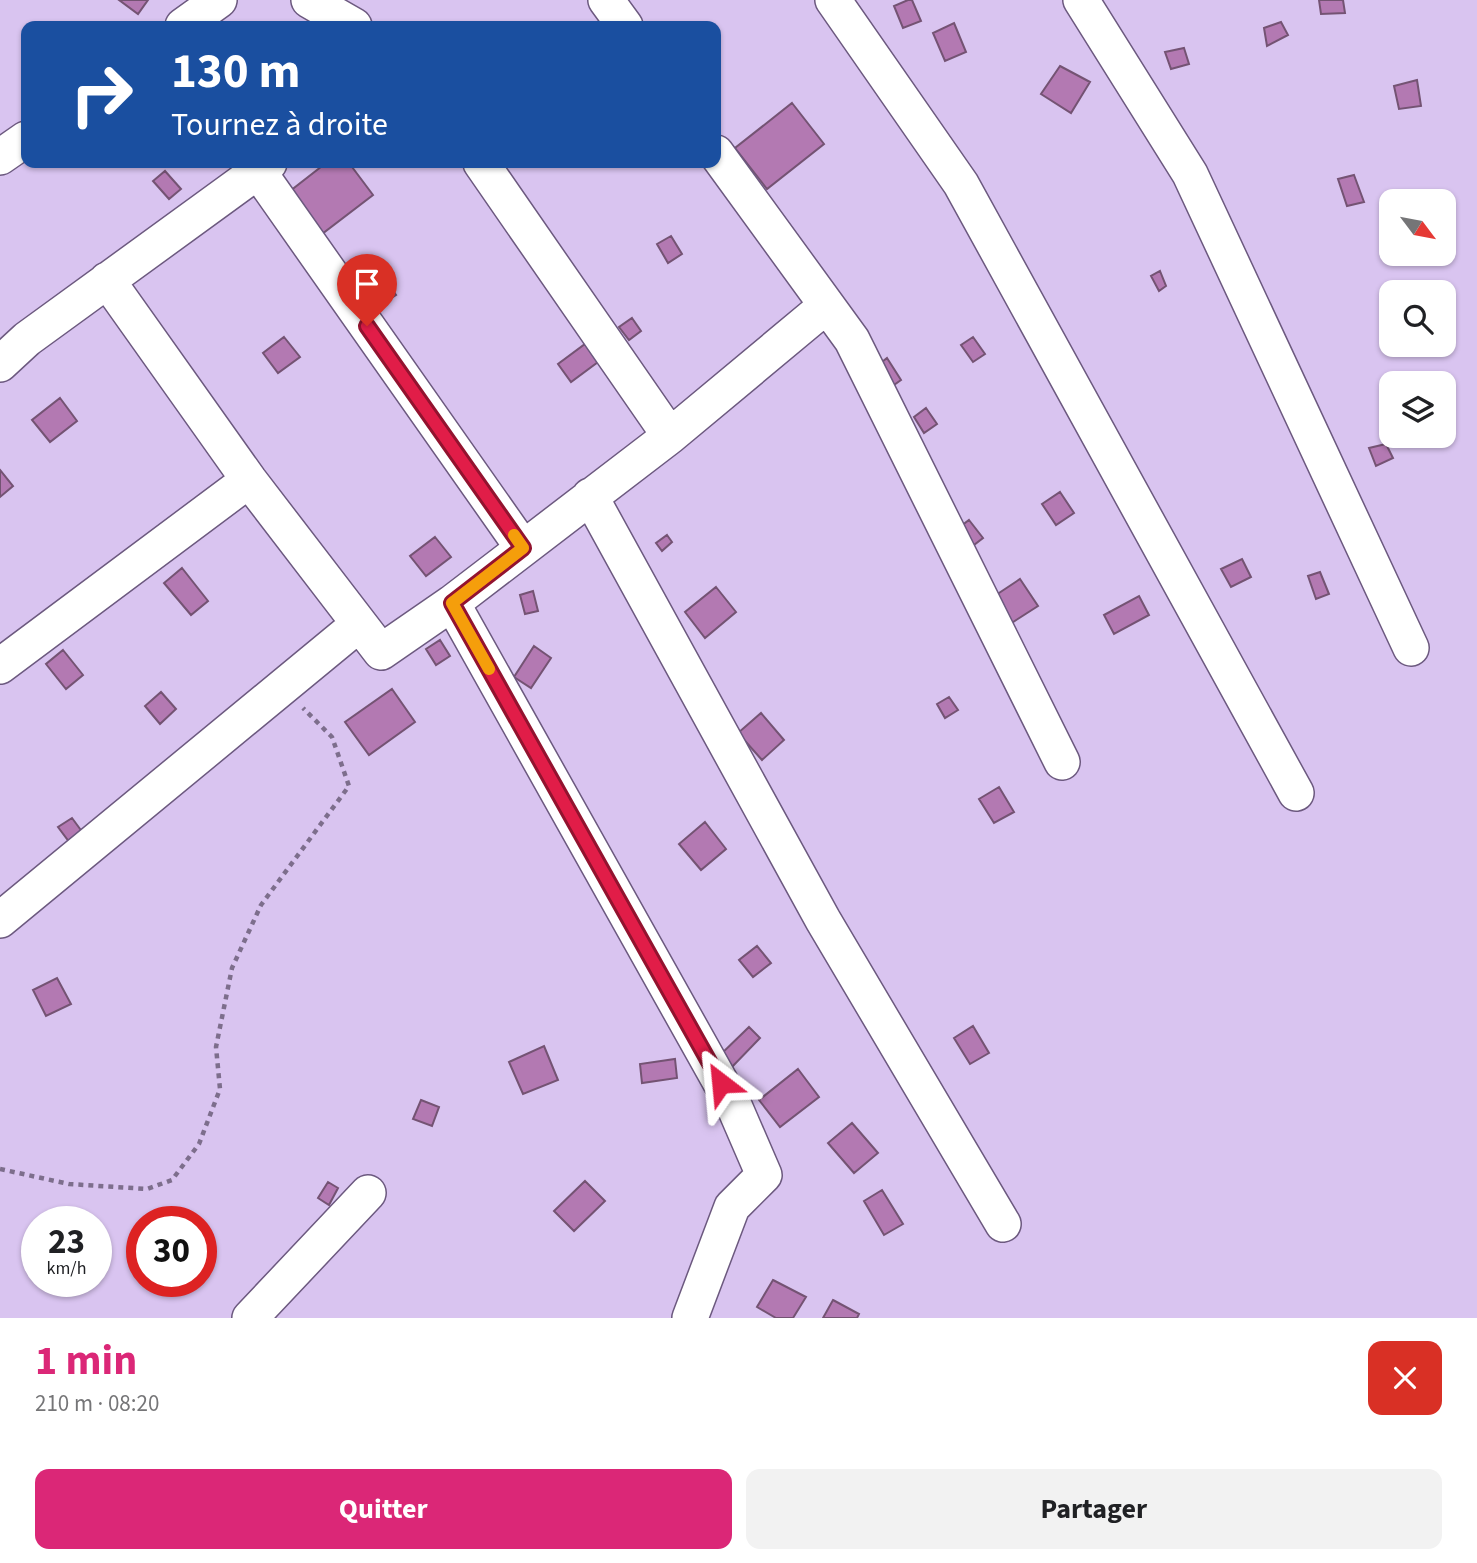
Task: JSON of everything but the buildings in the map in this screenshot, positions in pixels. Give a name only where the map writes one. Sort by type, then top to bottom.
[{"type":"street","points":[[190,21],[219,0]]},
{"type":"street","points":[[310,0],[346,21]]},
{"type":"street","points":[[606,0],[621,21]]},
{"type":"street","points":[[833,0],[961,184],[1296,793]]},
{"type":"street","points":[[1081,0],[1190,174],[1411,648]]},
{"type":"street","points":[[0,158],[21,143]]},
{"type":"street","points":[[721,160],[852,340],[1062,762]]},
{"type":"street","points":[[0,364],[27,339],[262,168]]},
{"type":"street","points":[[264,168],[523,548]]},
{"type":"street","points":[[484,168],[670,436]]},
{"type":"street","points":[[107,280],[249,480],[381,652],[452,603],[670,436],[826,306]]},
{"type":"street","points":[[0,666],[249,480]]},
{"type":"street","points":[[590,496],[824,919],[1003,1224]]},
{"type":"street","points":[[452,603],[735,1108],[764,1175],[732,1207],[690,1318]]},
{"type":"street","points":[[0,920],[359,624]]},
{"type":"street","points":[[250,1318],[368,1193]]},
{"type":"path","points":[[0,1169],[69,1184],[147,1189],[172,1180],[199,1144],[220,1089],[216,1047],[232,968],[261,905],[349,786],[332,737],[282,688]]},
{"type":"slow traffic","points":[[489,669],[452,603],[523,548],[514,535]]},
{"type":"route","points":[[367,326],[523,548],[452,603],[721,1083]]}]
